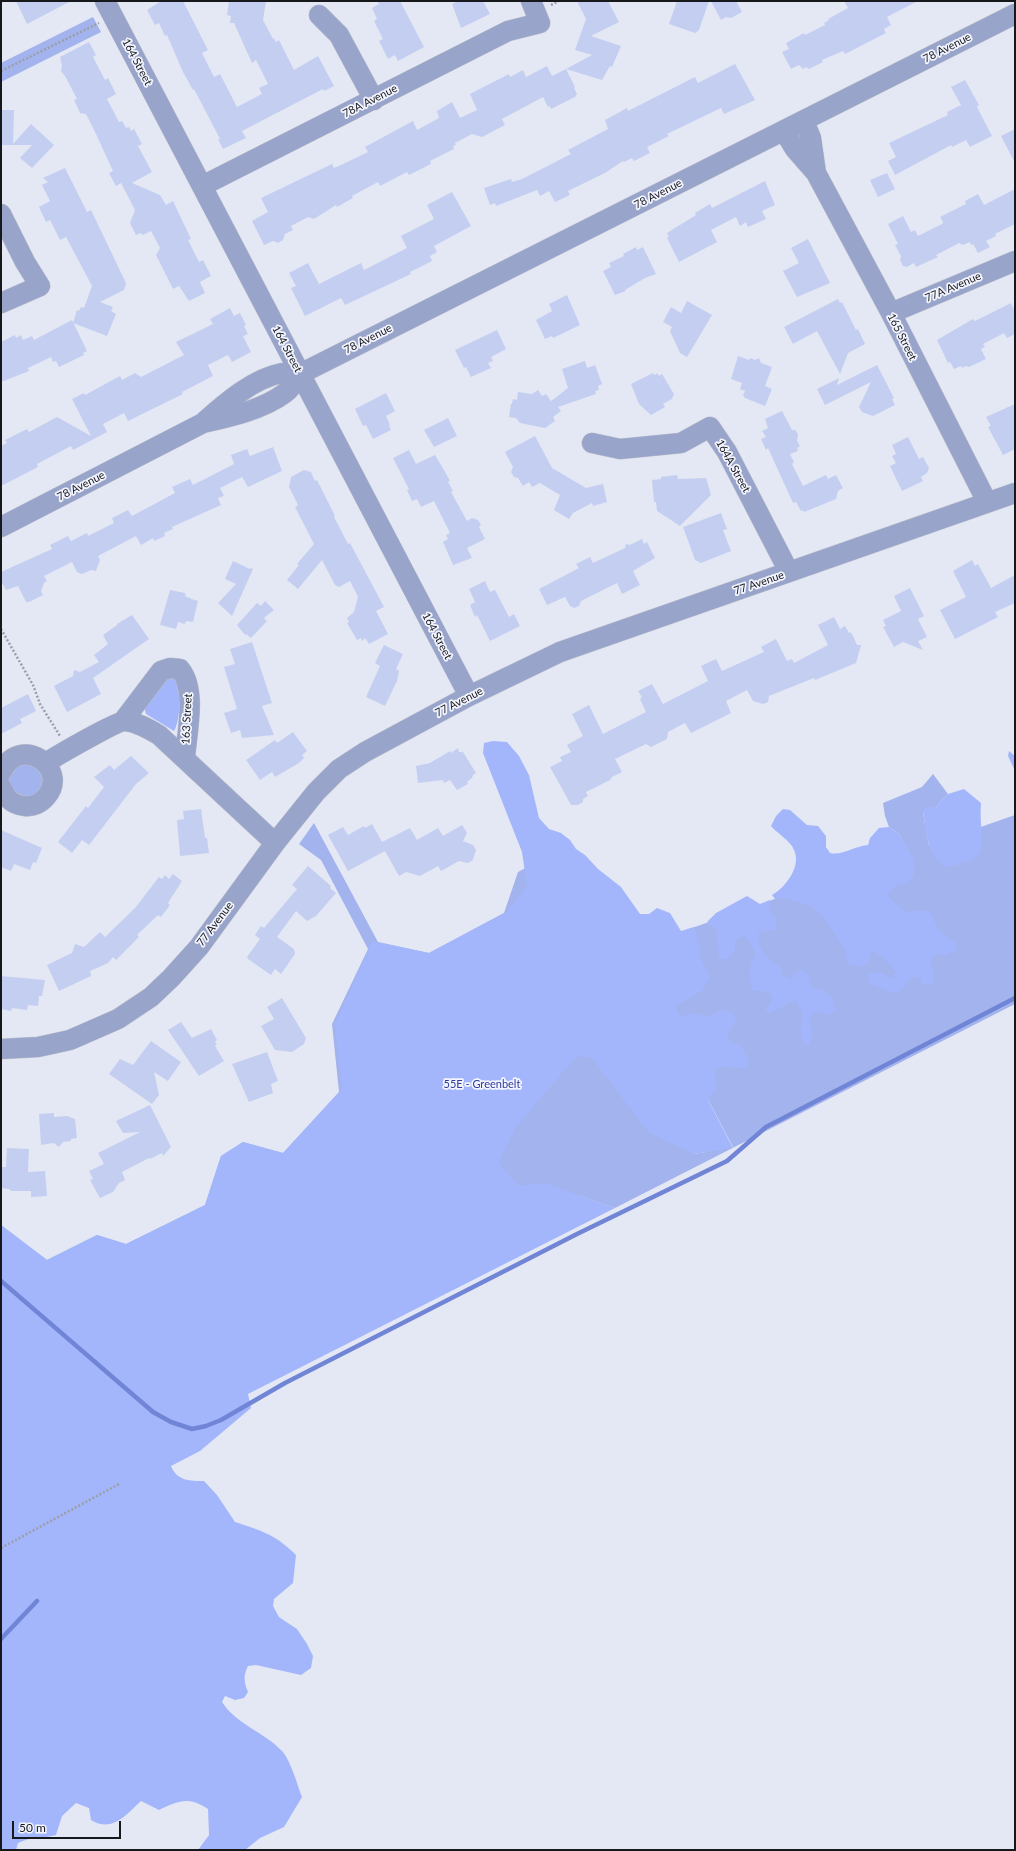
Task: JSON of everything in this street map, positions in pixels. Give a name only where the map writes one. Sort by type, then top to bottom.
[{"type":"street","name":"164 Street","points":[[104,1],[469,696]]},
{"type":"street","name":"78A Avenue","points":[[202,186],[508,31],[540,23],[531,1]]},
{"type":"street","name":"78 Avenue","points":[[1,527],[203,423],[247,411],[285,393],[300,374],[1015,14]]},
{"type":"street","points":[[319,15],[339,35],[374,100]]},
{"type":"street","name":"165 Street","points":[[804,121],[811,138],[816,173]]},
{"type":"street","name":"165 Street","points":[[784,131],[795,149],[816,173],[891,313],[987,502]]},
{"type":"street","points":[[1,214],[25,262],[40,286],[1,303]]},
{"type":"street","name":"77A Avenue","points":[[891,313],[1015,261]]},
{"type":"street","name":"164A Street","points":[[592,443],[620,449],[681,443],[710,427],[727,452],[789,572]]},
{"type":"street","name":"77 Avenue","points":[[1,1048],[38,1047],[70,1040],[118,1019],[151,997],[171,978],[199,947],[275,843],[316,792],[339,769],[366,752],[469,696],[560,652],[1015,493]]},
{"type":"street","name":"163 Street","points":[[46,763],[68,749],[123,721],[161,672],[170,668],[180,668],[186,677],[190,696],[185,758]]},
{"type":"street","name":"163 Street","points":[[123,721],[150,730],[159,735],[275,843]]},
{"type":"street","points":[[1,773],[4,766],[11,759],[21,755],[30,754],[38,757],[46,763],[52,776],[52,785],[49,794],[37,804],[28,807],[19,806],[11,802],[4,795],[1,786]]},
{"type":"path","points":[[551,5],[559,1]]},
{"type":"path","points":[[1,72],[103,21]]},
{"type":"path","points":[[1,629],[33,685],[40,704],[62,740]]},
{"type":"path","points":[[1,1548],[119,1484]]},
{"type":"green space","points":[[93,17],[101,32],[1,82],[1,63]]},
{"type":"green space","points":[[173,675],[178,683],[180,700],[178,722],[174,731],[146,714],[144,706],[161,680]]},
{"type":"green space","points":[[493,741],[507,742],[519,756],[529,775],[539,818],[549,829],[561,833],[570,840],[576,849],[585,855],[598,869],[621,887],[640,914],[649,914],[657,908],[670,913],[681,931],[694,927],[701,951],[700,958],[710,978],[702,991],[676,1006],[677,1013],[682,1016],[692,1013],[708,1017],[721,1009],[731,1012],[737,1019],[727,1034],[732,1043],[741,1045],[749,1061],[747,1068],[719,1067],[715,1072],[716,1089],[708,1100],[733,1148],[694,1154],[648,1132],[592,1058],[577,1056],[515,1128],[498,1163],[519,1186],[544,1183],[615,1208],[248,1394],[251,1408],[200,1451],[171,1466],[177,1475],[184,1479],[204,1481],[217,1495],[235,1522],[268,1534],[281,1542],[296,1555],[293,1583],[274,1599],[273,1606],[279,1617],[297,1629],[307,1644],[313,1656],[311,1668],[301,1675],[256,1665],[248,1666],[245,1673],[245,1679],[248,1692],[244,1698],[235,1700],[225,1696],[222,1702],[235,1717],[275,1744],[285,1755],[294,1773],[302,1797],[284,1827],[260,1838],[245,1850],[198,1850],[209,1835],[208,1809],[195,1802],[178,1802],[159,1810],[141,1801],[118,1821],[106,1824],[91,1820],[89,1808],[76,1803],[62,1816],[56,1835],[23,1841],[18,1843],[16,1850],[1,1850],[1,1225],[47,1260],[97,1235],[126,1244],[205,1205],[221,1156],[243,1142],[283,1153],[342,1089],[335,1024],[372,941],[429,953],[506,912],[527,887],[522,852],[483,753],[484,743]]},
{"type":"green space","points":[[1009,751],[1015,756],[1015,771],[1008,756]]},
{"type":"green space","points":[[31,759],[49,780],[33,802],[8,792],[7,772]]},
{"type":"green space","name":"55E - Greenbelt","points":[[933,774],[948,794],[934,809],[923,813],[929,845],[1015,815],[1015,1004],[615,1208],[577,1195],[96,1448],[1,1225],[47,1260],[97,1235],[126,1244],[205,1205],[221,1156],[243,1142],[283,1153],[339,1092],[332,1024],[368,949],[321,860],[299,844],[314,823],[378,942],[429,953],[504,913],[518,872],[531,865],[694,1154],[733,1147],[629,950],[909,852],[898,833],[889,827],[885,816],[883,803],[922,787]]},
{"type":"green space","points":[[964,789],[981,803],[981,847],[978,854],[972,859],[961,864],[945,867],[936,858],[930,848],[923,811],[924,809],[931,807],[934,809],[948,794]]},
{"type":"green space","points":[[783,809],[790,810],[807,825],[818,826],[826,836],[826,847],[830,853],[835,854],[868,845],[870,838],[879,828],[889,827],[898,833],[914,861],[914,874],[908,883],[897,885],[889,891],[888,896],[907,912],[917,910],[929,911],[939,931],[956,942],[957,950],[945,955],[935,954],[930,962],[934,975],[933,983],[922,985],[920,978],[912,977],[897,994],[871,984],[867,973],[881,973],[892,979],[896,972],[881,955],[872,951],[867,965],[857,966],[849,964],[846,958],[846,950],[828,923],[817,911],[811,906],[796,901],[775,899],[772,895],[783,887],[792,875],[796,861],[796,855],[792,846],[771,826],[776,816]]},
{"type":"green space","points":[[747,896],[760,904],[770,900],[769,911],[776,919],[777,930],[759,932],[759,944],[767,957],[781,967],[783,976],[792,980],[794,973],[803,970],[809,976],[812,989],[823,989],[833,998],[835,1009],[830,1015],[815,1011],[809,1021],[813,1037],[808,1046],[804,1044],[800,1032],[803,1013],[795,1000],[770,1013],[765,1011],[772,1000],[771,994],[752,990],[750,971],[753,958],[756,954],[749,941],[744,936],[735,940],[735,951],[727,959],[719,959],[717,931],[707,922],[716,913]]},
{"type":"building","points":[[16,1],[71,1],[27,24]]},
{"type":"building","points":[[161,1],[183,1],[208,50],[202,53],[214,77],[220,74],[237,107],[262,94],[259,88],[268,84],[256,60],[252,63],[234,23],[230,23],[231,16],[227,15],[229,1],[266,1],[263,20],[273,39],[274,38],[276,42],[279,40],[294,70],[318,56],[334,86],[324,91],[323,89],[242,131],[246,138],[223,149],[218,139],[220,139],[194,89],[193,90],[183,72],[167,35],[165,36],[159,23],[155,25],[147,10]]},
{"type":"building","points":[[377,1],[400,1],[424,47],[398,61],[395,55],[388,59],[379,41],[383,39],[374,21],[377,19],[372,8],[379,4]]},
{"type":"building","points":[[458,1],[483,1],[490,14],[461,28],[452,4]]},
{"type":"building","points":[[577,1],[608,1],[619,22],[591,36],[621,46],[612,67],[610,66],[602,80],[566,69],[592,55],[575,50],[586,19]]},
{"type":"building","points":[[677,1],[709,1],[699,30],[695,33],[669,24]]},
{"type":"building","points":[[711,1],[736,1],[742,12],[731,18],[726,17],[721,20]]},
{"type":"building","points":[[844,1],[918,1],[887,17],[891,25],[884,29],[886,33],[845,54],[843,51],[822,60],[823,62],[809,69],[806,67],[803,69],[799,65],[791,69],[782,52],[789,49],[786,43],[804,33],[805,35],[825,25],[824,23],[829,20],[828,19],[848,8]]},
{"type":"building","points":[[89,42],[96,55],[93,57],[105,80],[108,78],[116,94],[107,99],[119,122],[122,121],[126,128],[129,127],[131,131],[134,129],[142,144],[138,146],[152,172],[132,183],[160,195],[166,205],[173,201],[191,239],[188,240],[199,262],[203,260],[211,276],[200,282],[205,293],[189,301],[179,286],[173,289],[156,255],[160,248],[151,231],[143,235],[140,233],[136,235],[130,223],[135,210],[121,183],[116,186],[109,173],[113,171],[96,134],[86,114],[80,113],[74,100],[77,99],[61,71],[62,66],[60,57]]},
{"type":"building","points":[[735,64],[755,100],[724,114],[721,108],[667,134],[669,136],[647,147],[650,153],[634,161],[632,158],[624,162],[623,161],[605,173],[568,191],[570,195],[555,202],[549,191],[540,196],[537,190],[496,206],[495,203],[490,205],[484,188],[511,179],[512,182],[522,179],[571,154],[568,150],[608,129],[605,120],[627,108],[628,111],[695,77],[698,83]]},
{"type":"building","points":[[547,66],[552,76],[566,69],[575,87],[574,88],[577,94],[575,97],[551,109],[550,106],[548,107],[543,97],[502,119],[505,125],[482,137],[472,134],[455,143],[456,145],[453,146],[454,149],[430,161],[431,164],[409,175],[407,172],[380,186],[378,182],[352,196],[353,198],[337,207],[336,205],[314,219],[308,217],[291,226],[293,230],[285,234],[283,240],[278,243],[273,241],[264,245],[252,221],[268,212],[261,198],[332,164],[334,168],[368,152],[365,147],[413,121],[417,130],[439,118],[437,111],[452,102],[460,118],[477,110],[470,94],[509,74],[510,77],[523,70],[526,77]]},
{"type":"building","points":[[965,80],[979,105],[977,107],[992,136],[970,147],[966,140],[952,147],[951,145],[895,175],[888,161],[896,157],[889,143],[948,115],[947,112],[961,105],[951,87]]},
{"type":"building","points":[[1,110],[14,110],[13,144],[31,124],[54,145],[32,168],[20,158],[32,145],[1,145]]},
{"type":"building","points":[[1015,129],[1015,163],[1001,136]]},
{"type":"building","points":[[65,168],[87,212],[91,210],[126,283],[124,290],[100,302],[113,307],[111,311],[116,314],[107,336],[73,323],[77,310],[79,311],[81,307],[84,308],[92,286],[66,237],[60,240],[50,220],[46,222],[39,207],[50,201],[42,185],[48,182],[43,178]]},
{"type":"building","points":[[887,173],[895,189],[878,197],[870,180]]},
{"type":"building","points":[[765,181],[775,205],[762,211],[766,219],[748,227],[746,222],[740,226],[736,217],[711,230],[717,242],[679,262],[667,238],[669,237],[667,233],[696,215],[695,213],[710,204],[712,208]]},
{"type":"building","points":[[1015,189],[1015,224],[995,234],[996,236],[986,241],[990,247],[978,253],[973,244],[971,245],[970,242],[963,245],[959,243],[936,255],[938,257],[916,267],[914,263],[907,267],[903,266],[900,260],[901,256],[895,245],[898,244],[888,224],[903,216],[911,232],[915,230],[918,236],[942,224],[943,222],[940,217],[966,204],[965,201],[978,194],[984,205]]},
{"type":"building","points":[[452,192],[471,226],[434,246],[437,252],[430,256],[432,261],[410,272],[411,274],[345,305],[341,298],[305,316],[291,288],[296,286],[289,273],[308,263],[319,284],[361,263],[364,270],[407,248],[401,236],[434,219],[427,205]]},
{"type":"building","points":[[808,239],[830,283],[797,297],[783,271],[799,263],[791,248]]},
{"type":"building","points":[[636,247],[637,250],[643,247],[656,274],[645,278],[625,290],[626,291],[615,295],[603,271],[611,267],[609,263],[624,256],[623,254]]},
{"type":"building","points":[[567,295],[580,325],[553,338],[552,336],[545,339],[536,320],[552,311],[549,304]]},
{"type":"building","points":[[838,299],[840,303],[842,302],[865,344],[848,353],[840,374],[817,331],[793,344],[784,327]]},
{"type":"building","points":[[687,301],[712,315],[687,357],[680,353],[670,331],[672,327],[663,322],[671,307],[681,313]]},
{"type":"building","points":[[1011,303],[1015,311],[1015,334],[1007,338],[1004,333],[983,344],[985,347],[981,349],[986,359],[969,367],[966,366],[962,368],[961,366],[954,369],[950,362],[948,363],[937,340],[973,319],[975,321]]},
{"type":"building","points":[[230,308],[234,316],[240,313],[246,325],[244,326],[248,334],[243,336],[251,352],[232,362],[228,355],[208,365],[213,376],[182,392],[183,394],[128,421],[124,413],[103,424],[107,432],[73,450],[71,446],[37,464],[38,467],[1,486],[1,446],[7,443],[5,440],[27,429],[29,432],[57,417],[91,436],[72,399],[84,393],[85,395],[120,376],[122,380],[135,373],[141,377],[184,355],[176,342],[213,324],[210,319]]},
{"type":"building","points":[[72,320],[87,351],[83,353],[84,355],[59,367],[56,361],[53,362],[51,357],[28,368],[29,371],[1,382],[1,342],[15,335],[16,338],[21,335],[23,340],[32,336],[34,340]]},
{"type":"building","points":[[497,330],[506,349],[491,357],[493,361],[488,363],[491,368],[471,377],[466,367],[464,368],[455,350]]},
{"type":"building","points":[[738,356],[749,360],[750,358],[755,360],[759,358],[761,363],[772,367],[765,386],[772,389],[765,406],[745,398],[743,395],[745,391],[740,389],[742,383],[731,379]]},
{"type":"building","points":[[585,361],[587,368],[595,365],[602,384],[598,386],[599,390],[595,391],[596,394],[558,407],[561,411],[553,417],[555,421],[545,428],[520,423],[516,418],[509,417],[511,404],[513,399],[517,400],[518,392],[532,394],[538,390],[542,396],[546,394],[551,401],[568,388],[562,369]]},
{"type":"building","points":[[877,365],[894,398],[892,399],[895,405],[873,416],[862,412],[859,407],[871,382],[825,405],[817,389],[839,378],[837,385]]},
{"type":"building","points":[[653,373],[655,375],[657,373],[659,376],[662,374],[674,394],[672,399],[663,404],[665,407],[651,415],[639,404],[631,384]]},
{"type":"building","points":[[386,393],[395,411],[386,416],[391,430],[373,439],[366,425],[363,426],[355,409]]},
{"type":"building","points":[[1015,404],[1015,449],[1003,455],[988,427],[991,426],[986,417]]},
{"type":"building","points":[[782,411],[792,430],[795,430],[798,434],[797,441],[800,446],[797,448],[798,451],[790,454],[794,462],[792,464],[803,486],[826,475],[828,479],[836,475],[843,488],[838,491],[836,499],[804,512],[802,510],[801,511],[796,502],[793,503],[768,448],[766,450],[761,439],[766,437],[762,431],[768,428],[765,419]]},
{"type":"building","points":[[448,418],[457,436],[434,447],[424,430]]},
{"type":"building","points":[[535,436],[552,468],[586,488],[603,484],[607,502],[593,506],[592,503],[573,513],[569,519],[554,510],[560,495],[540,483],[532,487],[529,482],[523,486],[518,478],[514,477],[511,472],[513,467],[505,452]]},
{"type":"building","points":[[908,437],[919,459],[923,457],[929,468],[927,473],[921,477],[923,481],[902,491],[890,466],[896,463],[892,456],[896,454],[892,445]]},
{"type":"building","points":[[273,447],[282,471],[248,487],[242,477],[220,488],[224,496],[218,498],[221,505],[172,527],[173,529],[164,533],[165,536],[154,541],[153,538],[141,545],[136,536],[98,556],[100,560],[96,571],[91,570],[82,574],[77,572],[72,562],[44,576],[47,581],[44,583],[41,591],[43,595],[29,602],[26,602],[18,586],[6,590],[1,581],[1,572],[52,549],[50,545],[68,536],[71,541],[87,533],[88,536],[114,523],[112,518],[128,510],[132,516],[175,493],[172,487],[190,479],[193,485],[234,464],[231,455],[247,449],[250,456]]},
{"type":"building","points":[[409,450],[416,464],[435,455],[450,481],[448,482],[453,491],[451,492],[467,521],[472,518],[478,520],[481,525],[479,527],[485,539],[467,548],[472,558],[453,565],[443,542],[448,539],[446,535],[450,533],[434,501],[421,507],[417,499],[412,501],[407,490],[409,489],[393,458]]},
{"type":"building","points":[[304,470],[311,472],[315,481],[317,480],[348,544],[350,543],[384,607],[376,611],[388,634],[369,644],[365,638],[362,641],[361,638],[357,640],[347,623],[349,622],[347,618],[354,612],[358,597],[350,581],[339,587],[335,585],[322,560],[298,589],[287,580],[299,565],[297,564],[314,544],[295,507],[298,505],[289,487],[291,477]]},
{"type":"building","points":[[677,475],[678,479],[706,478],[711,495],[680,526],[657,511],[656,502],[654,502],[652,480]]},
{"type":"building","points":[[721,513],[727,529],[723,530],[731,551],[701,563],[695,560],[683,527]]},
{"type":"building","points":[[642,539],[644,544],[647,542],[655,558],[633,571],[640,585],[622,594],[617,583],[581,601],[579,606],[574,608],[570,606],[565,597],[547,605],[539,589],[579,568],[576,564],[590,557],[593,563],[625,548],[626,544],[630,545]]},
{"type":"building","points":[[972,560],[975,566],[978,564],[991,588],[1015,575],[1015,603],[995,612],[998,617],[955,639],[940,610],[966,597],[953,571]]},
{"type":"building","points":[[233,561],[253,569],[232,616],[218,603],[236,584],[225,579]]},
{"type":"building","points":[[485,581],[490,592],[495,590],[509,617],[514,614],[520,626],[490,641],[477,615],[475,617],[470,605],[475,602],[469,589]]},
{"type":"building","points":[[910,588],[924,616],[918,619],[927,637],[918,641],[923,650],[903,642],[894,647],[883,627],[886,626],[883,620],[901,611],[894,596]]},
{"type":"building","points":[[170,590],[185,593],[186,597],[198,601],[193,622],[186,621],[185,624],[178,622],[176,629],[160,625]]},
{"type":"building","points":[[265,601],[274,610],[264,618],[267,621],[251,638],[246,634],[245,635],[237,625],[257,603],[261,606]]},
{"type":"building","points":[[132,615],[149,639],[93,678],[101,694],[67,712],[54,686],[73,676],[74,670],[80,672],[99,662],[94,655],[108,644],[103,635]]},
{"type":"building","points":[[834,617],[840,629],[845,626],[849,633],[850,632],[852,634],[857,645],[861,645],[856,663],[815,680],[814,678],[769,696],[768,702],[763,704],[753,701],[747,690],[726,701],[731,713],[691,733],[685,723],[668,732],[667,739],[651,747],[646,744],[615,759],[622,772],[586,792],[588,796],[583,799],[583,802],[578,805],[571,805],[550,767],[562,761],[560,757],[571,752],[567,745],[583,736],[572,714],[589,705],[603,734],[646,712],[640,699],[642,697],[638,691],[652,684],[663,704],[708,681],[701,666],[716,659],[722,671],[764,652],[761,647],[776,639],[787,661],[792,659],[794,663],[828,645],[818,625]]},
{"type":"building","points":[[252,642],[272,703],[262,706],[274,735],[242,738],[240,730],[231,733],[224,713],[237,709],[224,667],[235,664],[230,649]]},
{"type":"building","points":[[384,645],[403,654],[396,669],[399,671],[397,681],[385,706],[366,697],[380,666],[375,663]]},
{"type":"building","points":[[28,694],[36,711],[20,719],[22,723],[1,734],[1,708]]},
{"type":"building","points":[[293,732],[307,751],[302,755],[304,758],[299,763],[275,777],[272,772],[260,780],[246,760],[275,740],[277,743]]},
{"type":"building","points":[[458,748],[459,752],[463,752],[476,773],[467,782],[468,784],[457,790],[450,780],[444,783],[443,780],[418,783],[416,766],[430,763]]},
{"type":"building","points":[[131,756],[149,773],[136,784],[89,845],[82,840],[72,853],[58,842],[86,806],[88,808],[104,787],[94,777],[110,765],[114,770]]},
{"type":"building","points":[[201,809],[205,838],[207,838],[209,853],[180,856],[177,820],[184,819],[183,811]]},
{"type":"building","points":[[372,824],[382,842],[410,828],[417,840],[438,828],[443,836],[462,825],[467,833],[463,841],[473,845],[476,850],[473,860],[468,863],[459,861],[441,871],[438,866],[420,876],[406,872],[399,876],[385,851],[348,871],[328,835],[343,827],[348,835],[364,826],[365,828]]},
{"type":"building","points":[[1,830],[42,848],[36,863],[33,862],[30,870],[14,864],[11,871],[1,867]]},
{"type":"building","points":[[308,866],[331,886],[330,888],[336,893],[316,916],[307,921],[296,911],[277,937],[294,949],[295,954],[281,974],[275,969],[271,975],[247,957],[260,939],[255,935],[261,926],[264,928],[297,889],[292,885]]},
{"type":"building","points":[[173,874],[182,881],[168,903],[170,905],[161,917],[158,915],[137,935],[139,937],[116,960],[113,957],[108,963],[90,971],[91,976],[59,991],[47,965],[72,953],[75,944],[84,947],[100,932],[105,937],[135,908],[159,877],[162,879],[165,875],[169,879]]},
{"type":"building","points":[[1,976],[45,980],[42,996],[39,996],[38,1006],[28,1005],[27,1010],[12,1008],[11,1011],[1,1009]]},
{"type":"building","points":[[282,998],[306,1038],[304,1044],[292,1052],[275,1050],[261,1026],[274,1019],[267,1007]]},
{"type":"building","points":[[181,1022],[192,1038],[211,1029],[217,1040],[215,1042],[217,1044],[215,1046],[224,1061],[199,1076],[168,1030]]},
{"type":"building","points":[[151,1041],[181,1062],[168,1081],[154,1072],[159,1095],[152,1104],[109,1074],[120,1059],[133,1065]]},
{"type":"building","points":[[267,1052],[278,1081],[271,1084],[273,1093],[249,1102],[232,1064]]},
{"type":"building","points":[[150,1105],[171,1147],[163,1156],[162,1153],[150,1159],[149,1158],[122,1172],[125,1180],[119,1183],[113,1192],[100,1198],[90,1180],[93,1179],[89,1171],[104,1164],[98,1153],[140,1132],[123,1133],[116,1121]]},
{"type":"building","points":[[54,1113],[54,1117],[67,1116],[75,1119],[77,1138],[71,1139],[71,1141],[63,1142],[59,1147],[54,1143],[41,1145],[39,1114]]},
{"type":"building","points":[[7,1148],[29,1149],[28,1172],[45,1171],[47,1196],[31,1197],[31,1191],[11,1191],[9,1189],[1,1188],[1,1167],[6,1167]]},
{"type":"waterway","points":[[1,1281],[153,1412],[171,1422],[192,1429],[206,1426],[221,1420],[285,1383],[577,1234],[727,1161],[766,1127],[1015,998]]},
{"type":"waterway","points":[[1,1639],[37,1601]]}]
